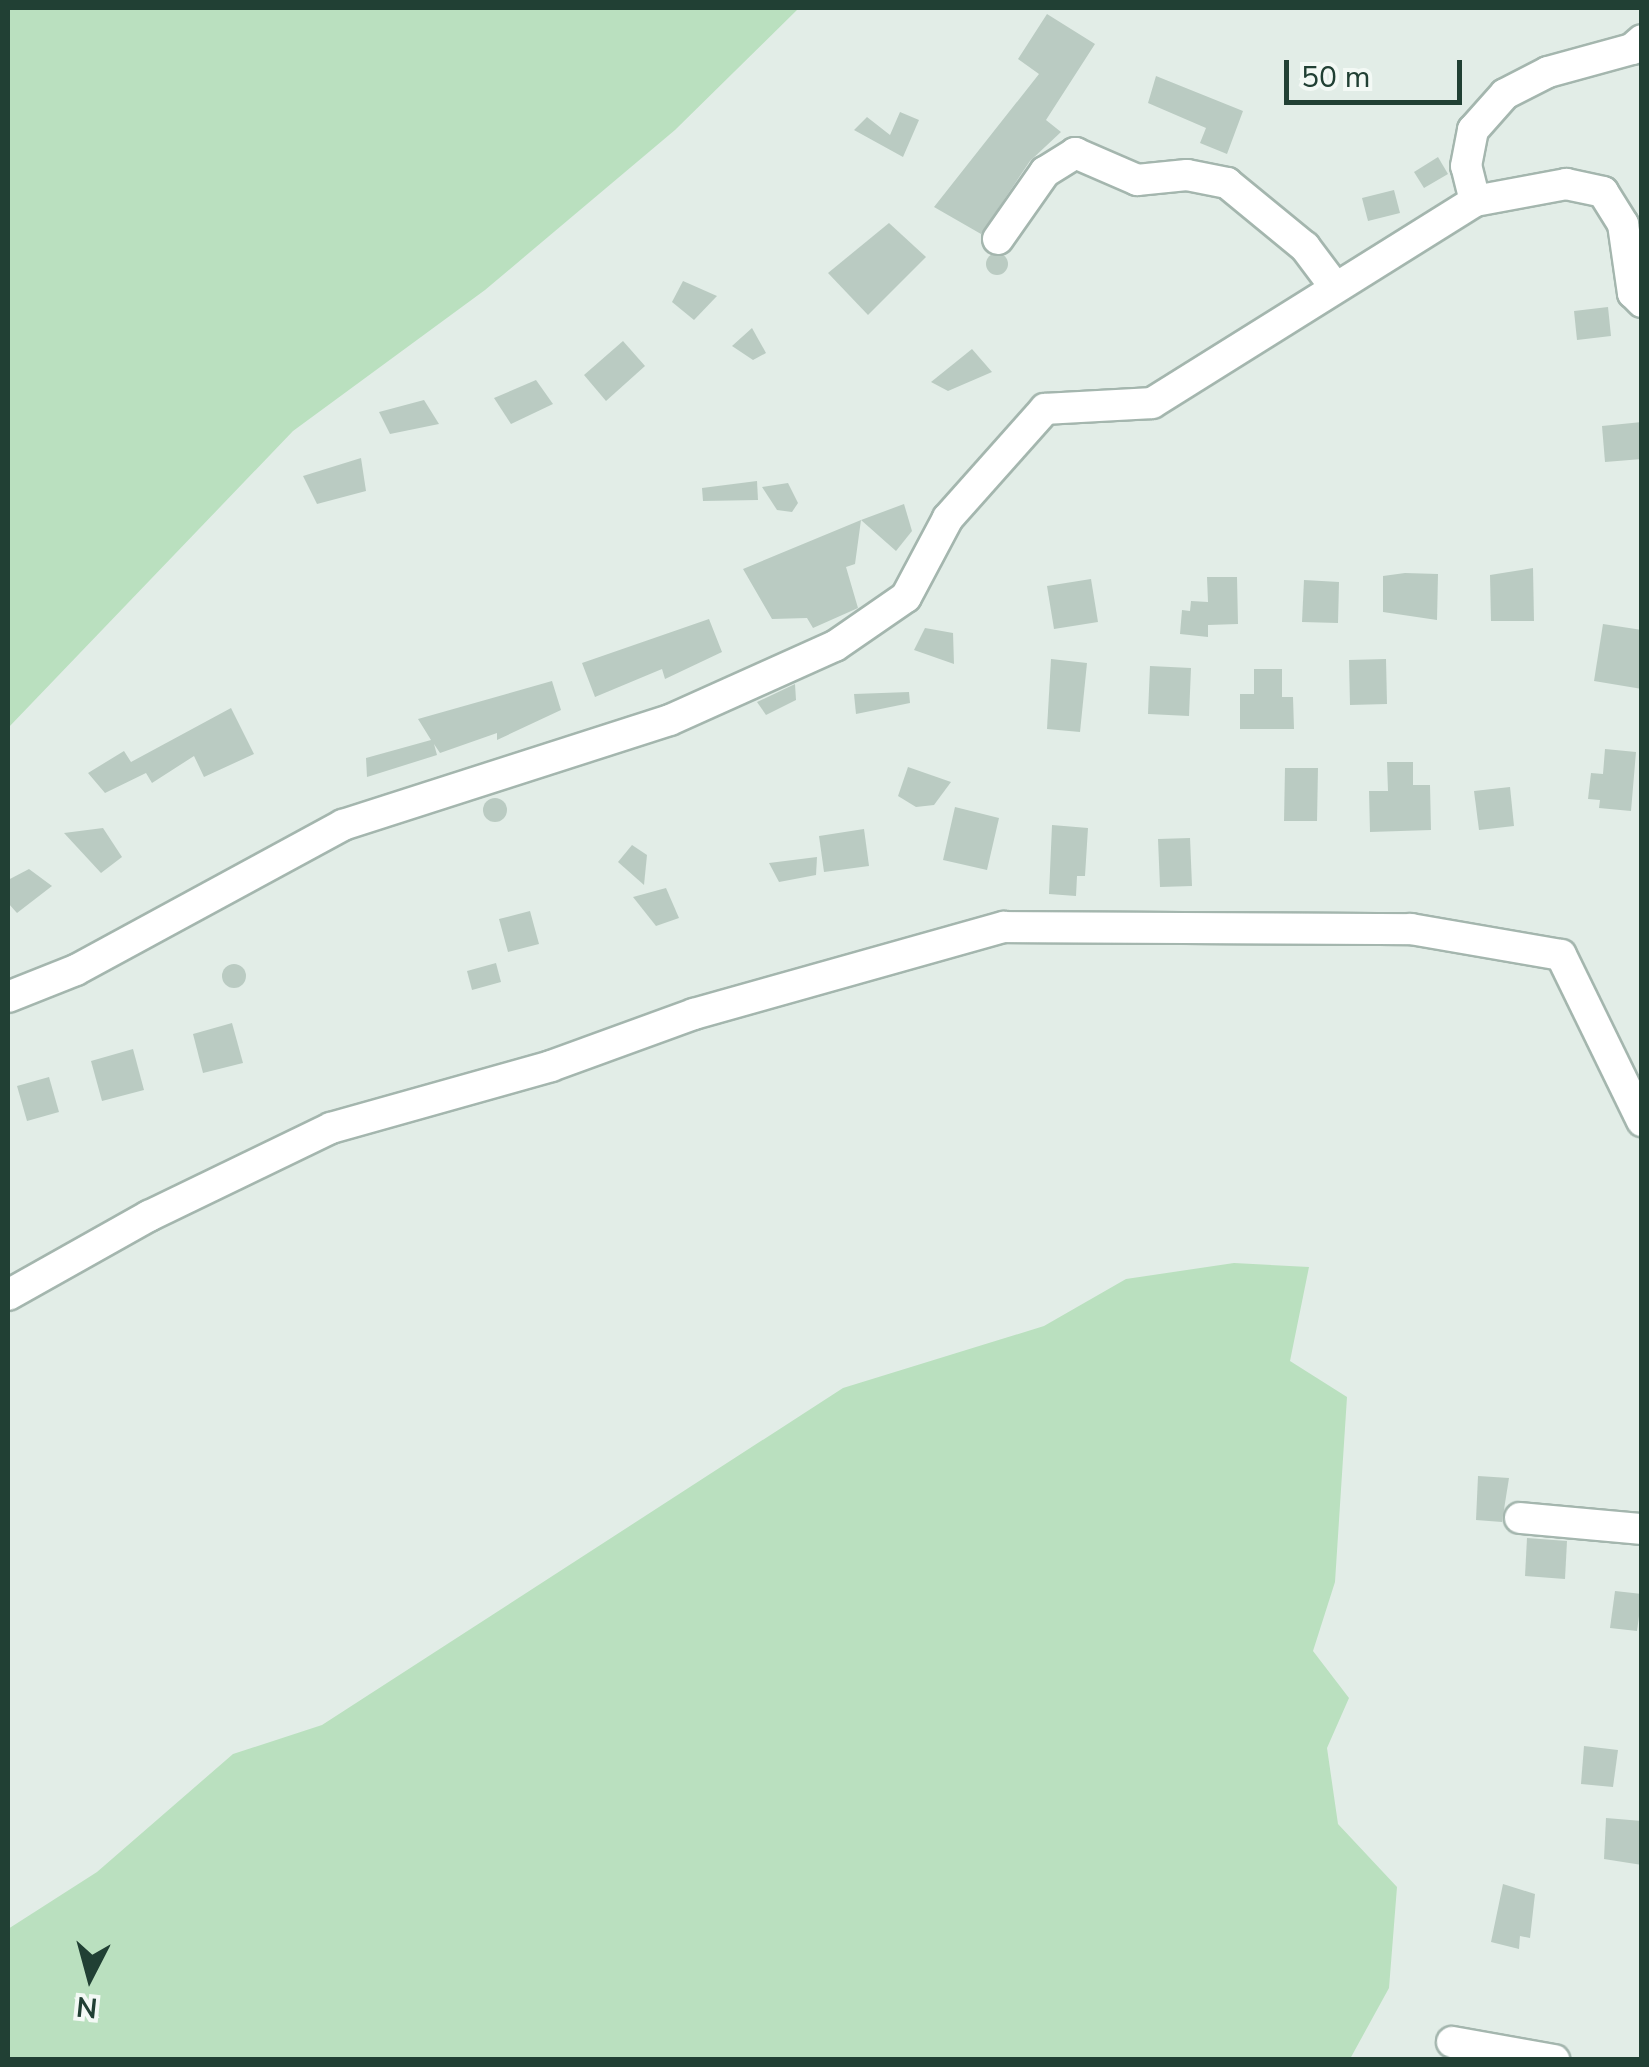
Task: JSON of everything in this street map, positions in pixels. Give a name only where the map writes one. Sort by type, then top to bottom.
[{"type":"street","points":[[1476,201],[1466,166],[1473,130],[1505,94],[1548,72],[1632,50],[1642,40]]},
{"type":"street","points":[[998,239],[1045,172],[1074,153],[1138,180],[1187,174],[1227,183],[1305,248],[1336,287]]},
{"type":"street","points":[[8,997],[76,970],[342,824],[670,720],[835,646],[906,596],[948,518],[1046,409],[1152,403],[1476,201],[1566,184],[1603,192],[1623,224],[1633,293],[1642,302]]},
{"type":"street","points":[[1305,248],[1380,259]]},
{"type":"street","points":[[8,1296],[149,1216],[332,1128],[550,1066],[694,1014],[1004,927],[1411,928],[1561,955],[1642,1121]]},
{"type":"street","points":[[1520,1518],[1642,1529]]},
{"type":"street","points":[[1452,2042],[1554,2060]]},
{"type":"green space","points":[[8,8],[799,8],[675,130],[485,290],[293,431],[8,728]]},
{"type":"green space","points":[[1234,1263],[1309,1267],[1290,1361],[1347,1397],[1335,1582],[1313,1651],[1349,1698],[1327,1748],[1338,1824],[1397,1887],[1389,1988],[1350,2059],[8,2059],[8,1929],[97,1872],[233,1754],[322,1725],[843,1388],[1044,1326],[1126,1279]]},
{"type":"building","points":[[1047,14],[1095,44],[1046,120],[1061,132],[1030,161],[981,234],[934,207],[1039,74],[1018,59]]},
{"type":"building","points":[[1156,76],[1243,111],[1227,154],[1200,143],[1206,128],[1148,103]]},
{"type":"building","points":[[900,112],[919,120],[903,157],[854,130],[867,117],[890,135]]},
{"type":"building","points":[[1438,157],[1448,174],[1424,188],[1414,172]]},
{"type":"building","points":[[1394,190],[1400,213],[1368,221],[1362,198]]},
{"type":"building","points":[[889,223],[926,257],[868,315],[828,273]]},
{"type":"building","points":[[997,253],[1005,256],[1005,272],[997,275],[989,272],[986,264],[989,256]]},
{"type":"building","points":[[683,281],[717,296],[694,320],[672,302]]},
{"type":"building","points":[[1608,307],[1611,336],[1577,340],[1574,311]]},
{"type":"building","points":[[752,328],[766,353],[753,360],[732,346]]},
{"type":"building","points":[[623,341],[645,366],[606,401],[584,375]]},
{"type":"building","points":[[972,349],[992,372],[948,391],[931,382]]},
{"type":"building","points":[[536,380],[553,404],[511,424],[494,398]]},
{"type":"building","points":[[424,400],[439,424],[390,434],[379,412]]},
{"type":"building","points":[[1642,422],[1642,459],[1605,462],[1602,426]]},
{"type":"building","points":[[361,458],[366,491],[317,504],[303,476]]},
{"type":"building","points":[[757,481],[758,500],[703,501],[702,488]]},
{"type":"building","points":[[788,483],[798,503],[792,512],[777,510],[762,487]]},
{"type":"building","points":[[904,504],[912,531],[896,551],[861,520]]},
{"type":"building","points":[[861,520],[855,564],[846,567],[858,608],[813,628],[807,618],[772,619],[743,569]]},
{"type":"building","points":[[1533,568],[1534,621],[1491,621],[1490,575]]},
{"type":"building","points":[[1438,574],[1437,620],[1383,612],[1383,576]]},
{"type":"building","points":[[1207,577],[1237,577],[1238,624],[1208,625],[1208,637],[1180,634],[1182,610],[1190,611],[1191,601],[1208,602]]},
{"type":"building","points":[[1091,579],[1098,622],[1054,629],[1047,586]]},
{"type":"building","points":[[1304,580],[1339,582],[1338,623],[1302,622]]},
{"type":"building","points":[[709,619],[722,652],[665,679],[662,669],[595,697],[582,663]]},
{"type":"building","points":[[1603,624],[1642,630],[1642,689],[1594,681]]},
{"type":"building","points":[[925,628],[953,633],[954,664],[914,650]]},
{"type":"building","points":[[1051,659],[1087,663],[1080,732],[1047,729]]},
{"type":"building","points":[[1386,659],[1387,704],[1350,705],[1349,660]]},
{"type":"building","points":[[1150,666],[1191,668],[1189,716],[1148,714]]},
{"type":"building","points":[[1254,669],[1282,669],[1282,697],[1293,697],[1294,729],[1240,729],[1240,694],[1254,694]]},
{"type":"building","points":[[552,681],[561,710],[497,740],[497,733],[440,753],[434,744],[437,755],[367,777],[366,758],[431,740],[418,719]]},
{"type":"building","points":[[795,684],[796,700],[766,715],[757,702]]},
{"type":"building","points":[[909,692],[910,703],[856,714],[854,694]]},
{"type":"building","points":[[231,708],[254,754],[204,777],[194,756],[152,783],[146,773],[105,793],[88,773],[124,751],[131,762]]},
{"type":"building","points":[[1605,749],[1636,752],[1631,811],[1599,808],[1600,800],[1588,799],[1591,773],[1603,774]]},
{"type":"building","points":[[1387,762],[1413,762],[1413,785],[1430,785],[1431,830],[1370,832],[1369,791],[1388,791]]},
{"type":"building","points":[[908,767],[951,782],[934,805],[916,807],[898,796]]},
{"type":"building","points":[[1285,768],[1318,768],[1317,821],[1284,821]]},
{"type":"building","points":[[1510,787],[1514,826],[1479,830],[1474,791]]},
{"type":"building","points":[[495,798],[504,801],[504,819],[495,822],[486,819],[483,810],[486,801]]},
{"type":"building","points":[[955,807],[999,818],[987,870],[943,860]]},
{"type":"building","points":[[1052,825],[1088,828],[1085,876],[1077,876],[1076,896],[1049,894]]},
{"type":"building","points":[[103,828],[122,857],[101,873],[64,833]]},
{"type":"building","points":[[864,829],[869,866],[824,872],[819,836]]},
{"type":"building","points":[[1190,838],[1192,886],[1160,887],[1158,839]]},
{"type":"building","points":[[632,845],[647,855],[644,885],[618,862]]},
{"type":"building","points":[[817,857],[816,875],[779,882],[769,863]]},
{"type":"building","points":[[29,869],[52,886],[17,913],[8,903],[8,880]]},
{"type":"building","points":[[666,888],[679,918],[656,926],[633,897]]},
{"type":"building","points":[[530,911],[539,944],[508,952],[499,919]]},
{"type":"building","points":[[496,963],[501,982],[472,990],[467,971]]},
{"type":"building","points":[[234,964],[243,967],[243,985],[234,988],[225,985],[222,976],[225,967]]},
{"type":"building","points":[[232,1023],[243,1063],[203,1073],[193,1034]]},
{"type":"building","points":[[133,1049],[144,1090],[102,1101],[91,1061]]},
{"type":"building","points":[[49,1077],[59,1112],[27,1121],[17,1086]]},
{"type":"building","points":[[1478,1476],[1509,1478],[1502,1522],[1476,1520]]},
{"type":"building","points":[[1527,1538],[1567,1541],[1565,1579],[1525,1576]]},
{"type":"building","points":[[1615,1591],[1642,1594],[1637,1631],[1610,1628]]},
{"type":"building","points":[[1584,1746],[1618,1750],[1613,1787],[1581,1784]]},
{"type":"building","points":[[1606,1818],[1642,1821],[1642,1865],[1604,1859]]},
{"type":"building","points":[[1503,1884],[1535,1894],[1530,1938],[1520,1936],[1519,1949],[1491,1942]]}]
